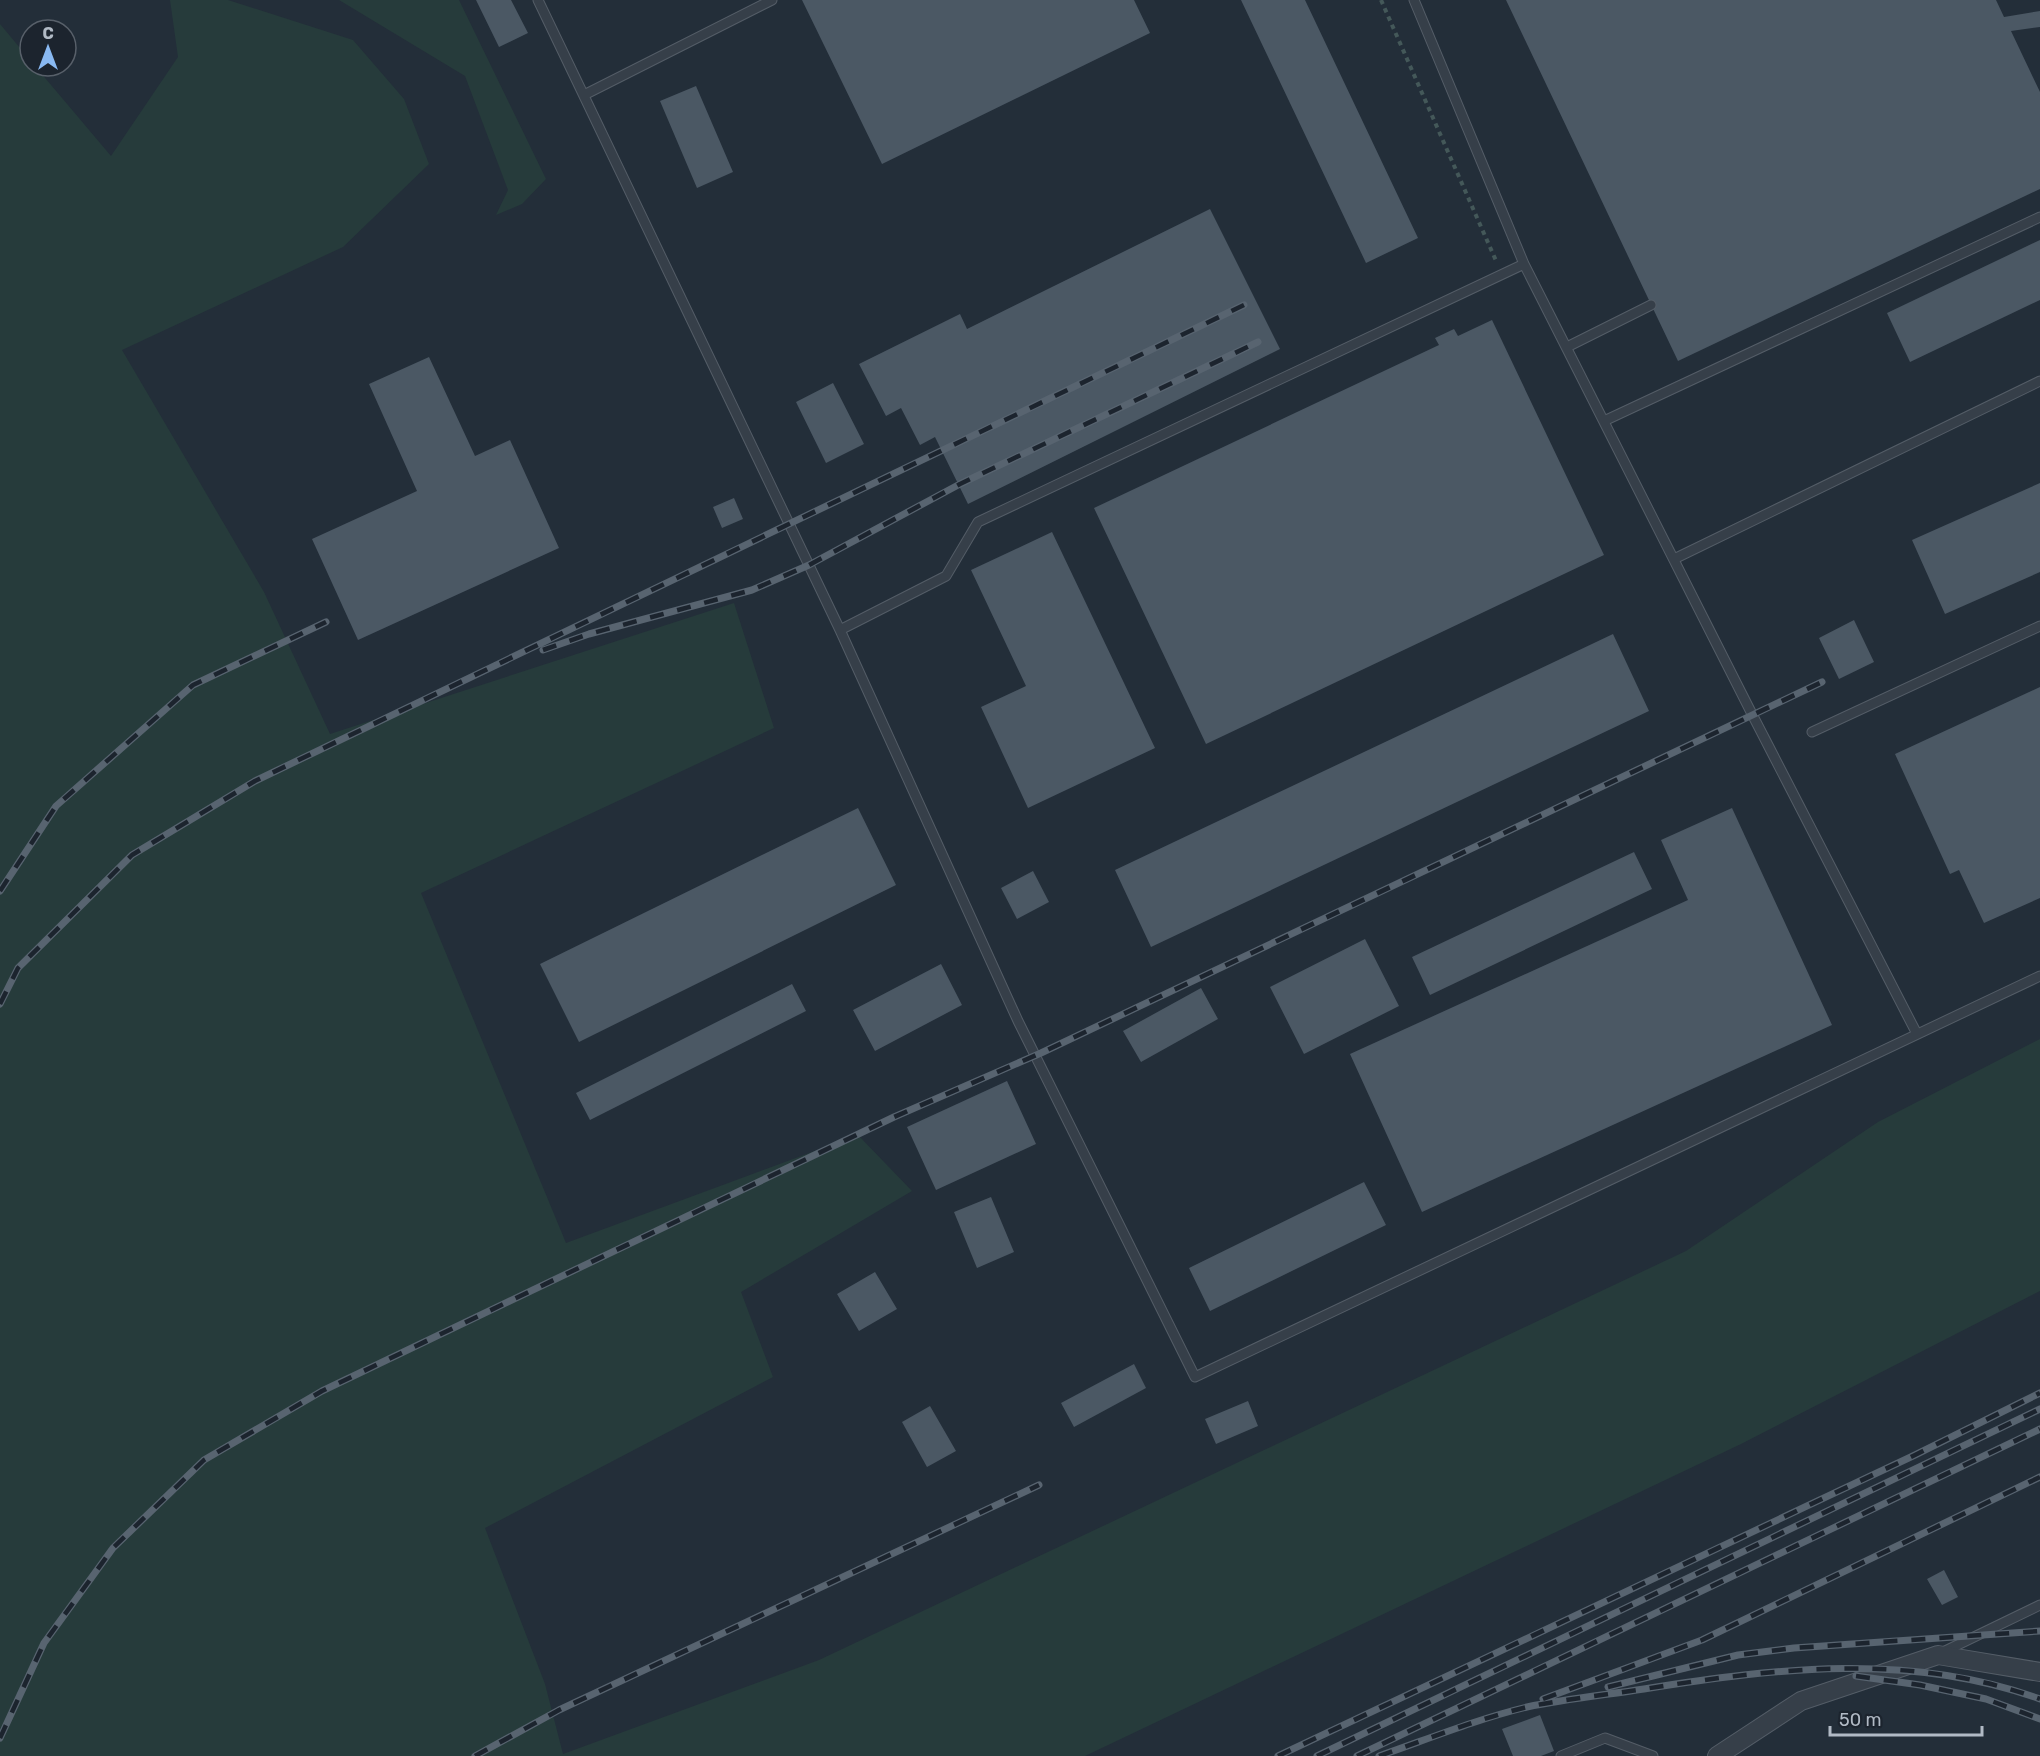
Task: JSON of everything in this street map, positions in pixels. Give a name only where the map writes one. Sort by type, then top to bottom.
[{"type":"street","points":[[1720,1755],[1801,1701],[1938,1655],[2040,1672]]},
{"type":"lane","points":[[538,0],[840,630],[1018,1021],[1195,1377],[2040,975]]},
{"type":"lane","points":[[584,96],[772,0]]},
{"type":"lane","points":[[1414,0],[1524,264],[1917,1034]]},
{"type":"lane","points":[[1604,421],[2040,217]]},
{"type":"lane","points":[[840,630],[946,576],[978,522],[1524,264]]},
{"type":"lane","points":[[1567,347],[1652,305]]},
{"type":"lane","points":[[1674,559],[2040,381]]},
{"type":"lane","points":[[1812,732],[2040,626]]},
{"type":"lane","points":[[1938,1655],[2040,1605]]},
{"type":"lane","points":[[1561,1756],[1605,1738],[1653,1756]]},
{"type":"path","points":[[1381,0],[1502,274]]},
{"type":"green space","points":[[170,0],[228,0],[353,40],[404,99],[429,164],[343,247],[122,350],[264,592],[330,734],[734,603],[774,728],[421,893],[566,1243],[858,1135],[912,1191],[741,1292],[773,1377],[485,1528],[545,1684],[563,1754],[819,1660],[1686,1251],[1878,1122],[2040,1039],[2040,1291],[1741,1444],[1085,1756],[0,1756],[0,24],[18,46],[18,78],[45,78],[111,156],[178,57]]},
{"type":"green space","points":[[339,0],[459,0],[546,179],[522,204],[496,215],[508,190],[465,76]]},
{"type":"building","points":[[476,0],[511,0],[528,33],[499,47]]},
{"type":"building","points":[[802,0],[1134,0],[1150,33],[882,164]]},
{"type":"building","points":[[1241,0],[1305,0],[1418,238],[1366,263]]},
{"type":"building","points":[[1506,0],[1996,0],[2004,17],[2040,11],[2040,27],[2011,31],[2040,92],[2040,189],[1678,361]]},
{"type":"building","points":[[696,86],[733,172],[697,188],[660,101]]},
{"type":"building","points":[[1210,209],[1280,349],[968,504],[935,437],[920,445],[901,408],[886,416],[859,364],[960,314],[967,329]]},
{"type":"building","points":[[2040,240],[2040,300],[1910,362],[1887,313]]},
{"type":"building","points":[[1492,320],[1604,555],[1206,744],[1094,508],[1439,345],[1435,338],[1454,329],[1458,336]]},
{"type":"building","points":[[429,357],[475,456],[510,440],[559,548],[358,640],[312,539],[417,491],[369,384]]},
{"type":"building","points":[[833,383],[864,444],[826,463],[796,402]]},
{"type":"building","points":[[2040,483],[2040,572],[1945,614],[1912,540]]},
{"type":"building","points":[[734,498],[743,519],[722,528],[713,507]]},
{"type":"building","points":[[1052,532],[1155,748],[1028,808],[981,707],[1026,686],[971,570]]},
{"type":"building","points":[[1854,620],[1874,662],[1839,679],[1819,638]]},
{"type":"building","points":[[1613,634],[1649,711],[1151,947],[1115,870]]},
{"type":"building","points":[[2040,687],[2040,898],[1984,923],[1959,870],[1950,874],[1895,754]]},
{"type":"building","points":[[858,808],[896,885],[579,1042],[540,964]]},
{"type":"building","points":[[1732,808],[1832,1025],[1422,1212],[1350,1054],[1688,900],[1661,840]]},
{"type":"building","points":[[1634,852],[1652,889],[1430,995],[1412,957]]},
{"type":"building","points":[[1033,871],[1049,902],[1017,919],[1001,888]]},
{"type":"building","points":[[1365,939],[1399,1006],[1304,1054],[1270,987]]},
{"type":"building","points":[[941,964],[962,1005],[875,1051],[853,1010]]},
{"type":"building","points":[[792,984],[806,1011],[590,1120],[576,1093]]},
{"type":"building","points":[[1201,988],[1218,1019],[1141,1062],[1123,1031]]},
{"type":"building","points":[[1007,1081],[1036,1144],[936,1190],[907,1127]]},
{"type":"building","points":[[1364,1182],[1386,1225],[1210,1311],[1189,1268]]},
{"type":"building","points":[[991,1197],[1014,1252],[977,1268],[954,1212]]},
{"type":"building","points":[[875,1272],[897,1309],[859,1331],[837,1294]]},
{"type":"building","points":[[1134,1364],[1146,1388],[1074,1427],[1061,1403]]},
{"type":"building","points":[[1248,1401],[1258,1426],[1216,1444],[1205,1419]]},
{"type":"building","points":[[930,1406],[956,1451],[927,1467],[902,1422]]},
{"type":"building","points":[[1944,1570],[1958,1597],[1942,1605],[1927,1579]]},
{"type":"building","points":[[1540,1715],[1554,1751],[1541,1756],[1513,1756],[1502,1729]]},
{"type":"railway","points":[[0,1004],[18,968],[132,855],[255,781],[1244,305]]},
{"type":"railway","points":[[543,650],[589,634],[752,590],[809,565],[960,484],[1258,342]]},
{"type":"railway","points":[[0,891],[56,806],[193,685],[326,622]]},
{"type":"railway","points":[[0,1738],[44,1643],[113,1548],[204,1460],[322,1391],[894,1117],[1041,1053],[1822,682]]},
{"type":"railway","points":[[1278,1756],[1915,1455],[2040,1393]]},
{"type":"railway","points":[[1317,1756],[2040,1409]]},
{"type":"railway","points":[[1357,1756],[2040,1429]]},
{"type":"railway","points":[[1543,1699],[1702,1640],[2040,1477]]},
{"type":"railway","points":[[475,1756],[559,1710],[1039,1485]]},
{"type":"railway","points":[[1608,1687],[1738,1655],[1794,1648],[2040,1631]]},
{"type":"railway","points":[[1379,1756],[1471,1723],[1527,1707],[1744,1675],[1844,1668],[1893,1670],[1942,1675],[1991,1684],[2040,1699]]},
{"type":"railway","points":[[1856,1676],[1920,1685],[1986,1699],[2040,1719]]}]
